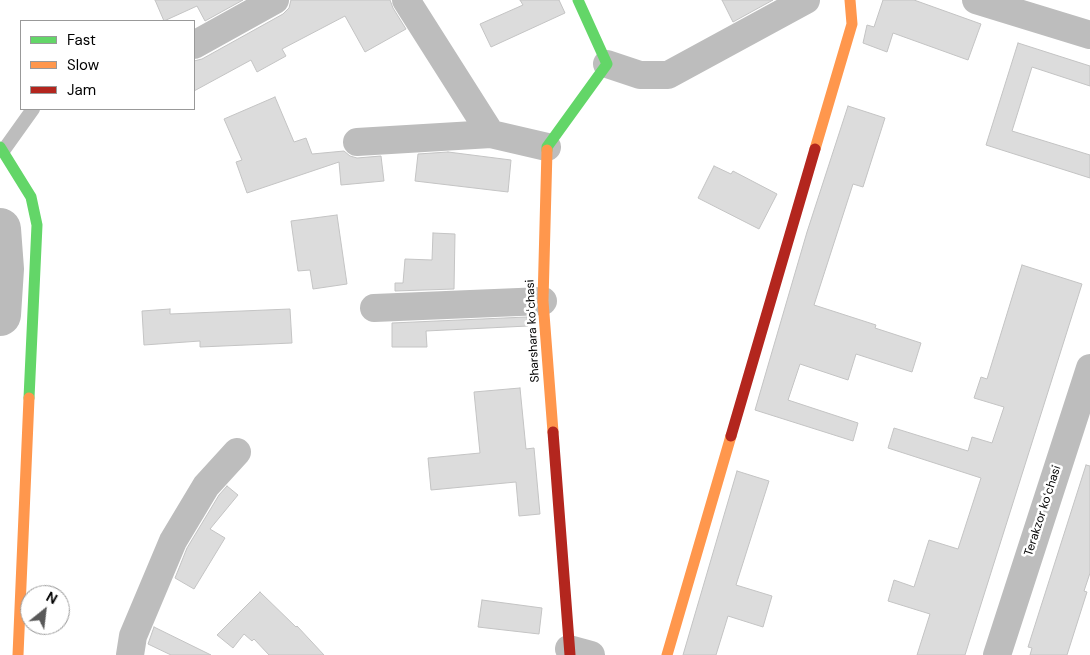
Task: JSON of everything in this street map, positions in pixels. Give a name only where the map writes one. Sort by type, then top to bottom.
[{"type":"street","points":[[195,44],[275,0]]},
{"type":"street","points":[[406,0],[491,134]]},
{"type":"street","points":[[578,0],[607,64],[640,75],[668,75],[806,0]]},
{"type":"street","points":[[667,655],[852,24],[850,0]]},
{"type":"street","points":[[976,0],[1090,35]]},
{"type":"street","points":[[357,142],[491,134],[547,147],[607,64]]},
{"type":"street","name":"Sharshara koʻchasi","points":[[547,147],[543,301],[576,653]]},
{"type":"street","points":[[2,149],[31,197],[37,225],[18,655]]},
{"type":"street","points":[[374,308],[543,301]]},
{"type":"street","name":"Terakzor koʻchasi","points":[[997,655],[1090,368]]},
{"type":"street","points":[[130,655],[132,636],[173,541],[206,486],[237,452]]},
{"type":"lane","points":[[2,149],[33,110]]},
{"type":"building","points":[[155,0],[243,0],[205,21],[197,6],[164,20]]},
{"type":"building","points":[[291,0],[390,0],[406,29],[365,52],[345,16],[282,49],[286,56],[257,72],[251,60],[195,90],[195,61],[202,59],[283,14],[289,8]]},
{"type":"building","points":[[520,0],[559,0],[565,13],[491,47],[480,24],[523,5]]},
{"type":"building","points":[[722,0],[773,0],[733,22]]},
{"type":"building","points":[[883,0],[914,0],[981,24],[968,60],[893,33],[887,52],[863,43],[867,25],[874,27]]},
{"type":"building","points":[[1018,43],[1090,66],[1090,86],[1032,67],[1012,131],[1090,155],[1090,178],[986,145]]},
{"type":"building","points":[[275,97],[294,142],[306,138],[312,154],[344,151],[350,156],[357,158],[381,156],[384,181],[341,185],[339,162],[247,193],[236,162],[242,160],[224,119]]},
{"type":"building","points":[[848,106],[885,118],[863,187],[853,184],[814,305],[876,325],[875,328],[921,343],[912,372],[856,354],[848,380],[800,364],[788,400],[858,423],[853,441],[755,410],[807,232]]},
{"type":"building","points":[[448,152],[511,160],[508,192],[415,181],[418,154]]},
{"type":"building","points":[[714,166],[731,174],[733,171],[777,194],[759,229],[698,198]]},
{"type":"building","points":[[337,215],[347,284],[313,289],[310,270],[298,271],[291,221]]},
{"type":"building","points":[[433,233],[455,234],[454,289],[395,291],[395,283],[403,283],[405,259],[432,260]]},
{"type":"building","points":[[1022,265],[1082,284],[965,655],[917,655],[930,614],[888,601],[894,580],[914,587],[929,540],[958,549],[981,478],[888,448],[894,428],[968,451],[972,437],[992,443],[1004,407],[974,398],[981,377],[987,379]]},
{"type":"building","points":[[170,309],[170,314],[290,309],[292,343],[200,347],[200,341],[144,345],[142,311]]},
{"type":"building","points":[[527,317],[528,326],[426,331],[427,347],[392,347],[392,323]]},
{"type":"building","points":[[520,388],[526,449],[534,448],[540,514],[519,516],[516,482],[431,490],[428,458],[480,453],[474,392]]},
{"type":"building","points":[[1086,465],[1090,466],[1090,573],[1084,591],[1087,592],[1067,655],[1030,655],[1032,648],[1028,647]]},
{"type":"building","points":[[737,471],[769,481],[736,585],[772,596],[763,627],[728,616],[716,655],[683,655]]},
{"type":"building","points":[[227,486],[238,495],[210,529],[225,538],[194,589],[175,578],[187,548],[219,495]]},
{"type":"building","points":[[260,592],[297,626],[324,655],[269,655],[254,639],[252,641],[244,634],[233,648],[217,635]]},
{"type":"building","points":[[482,600],[542,608],[539,634],[478,627]]},
{"type":"building","points":[[154,627],[211,655],[171,655],[148,644]]},
{"type":"waterway","points":[[0,229],[3,269],[0,315]]},
{"type":"traffic: fast","points":[[547,150],[547,147],[607,64],[578,0]]},
{"type":"traffic: fast","points":[[0,147],[31,197],[37,225],[29,398]]},
{"type":"traffic: slow","points":[[815,149],[852,24],[850,0]]},
{"type":"traffic: slow","points":[[547,150],[543,301],[553,432]]},
{"type":"traffic: slow","points":[[18,655],[29,398]]},
{"type":"traffic: slow","points":[[667,655],[731,436]]},
{"type":"traffic: jam","points":[[731,436],[815,149]]},
{"type":"traffic: jam","points":[[553,432],[570,655]]}]
